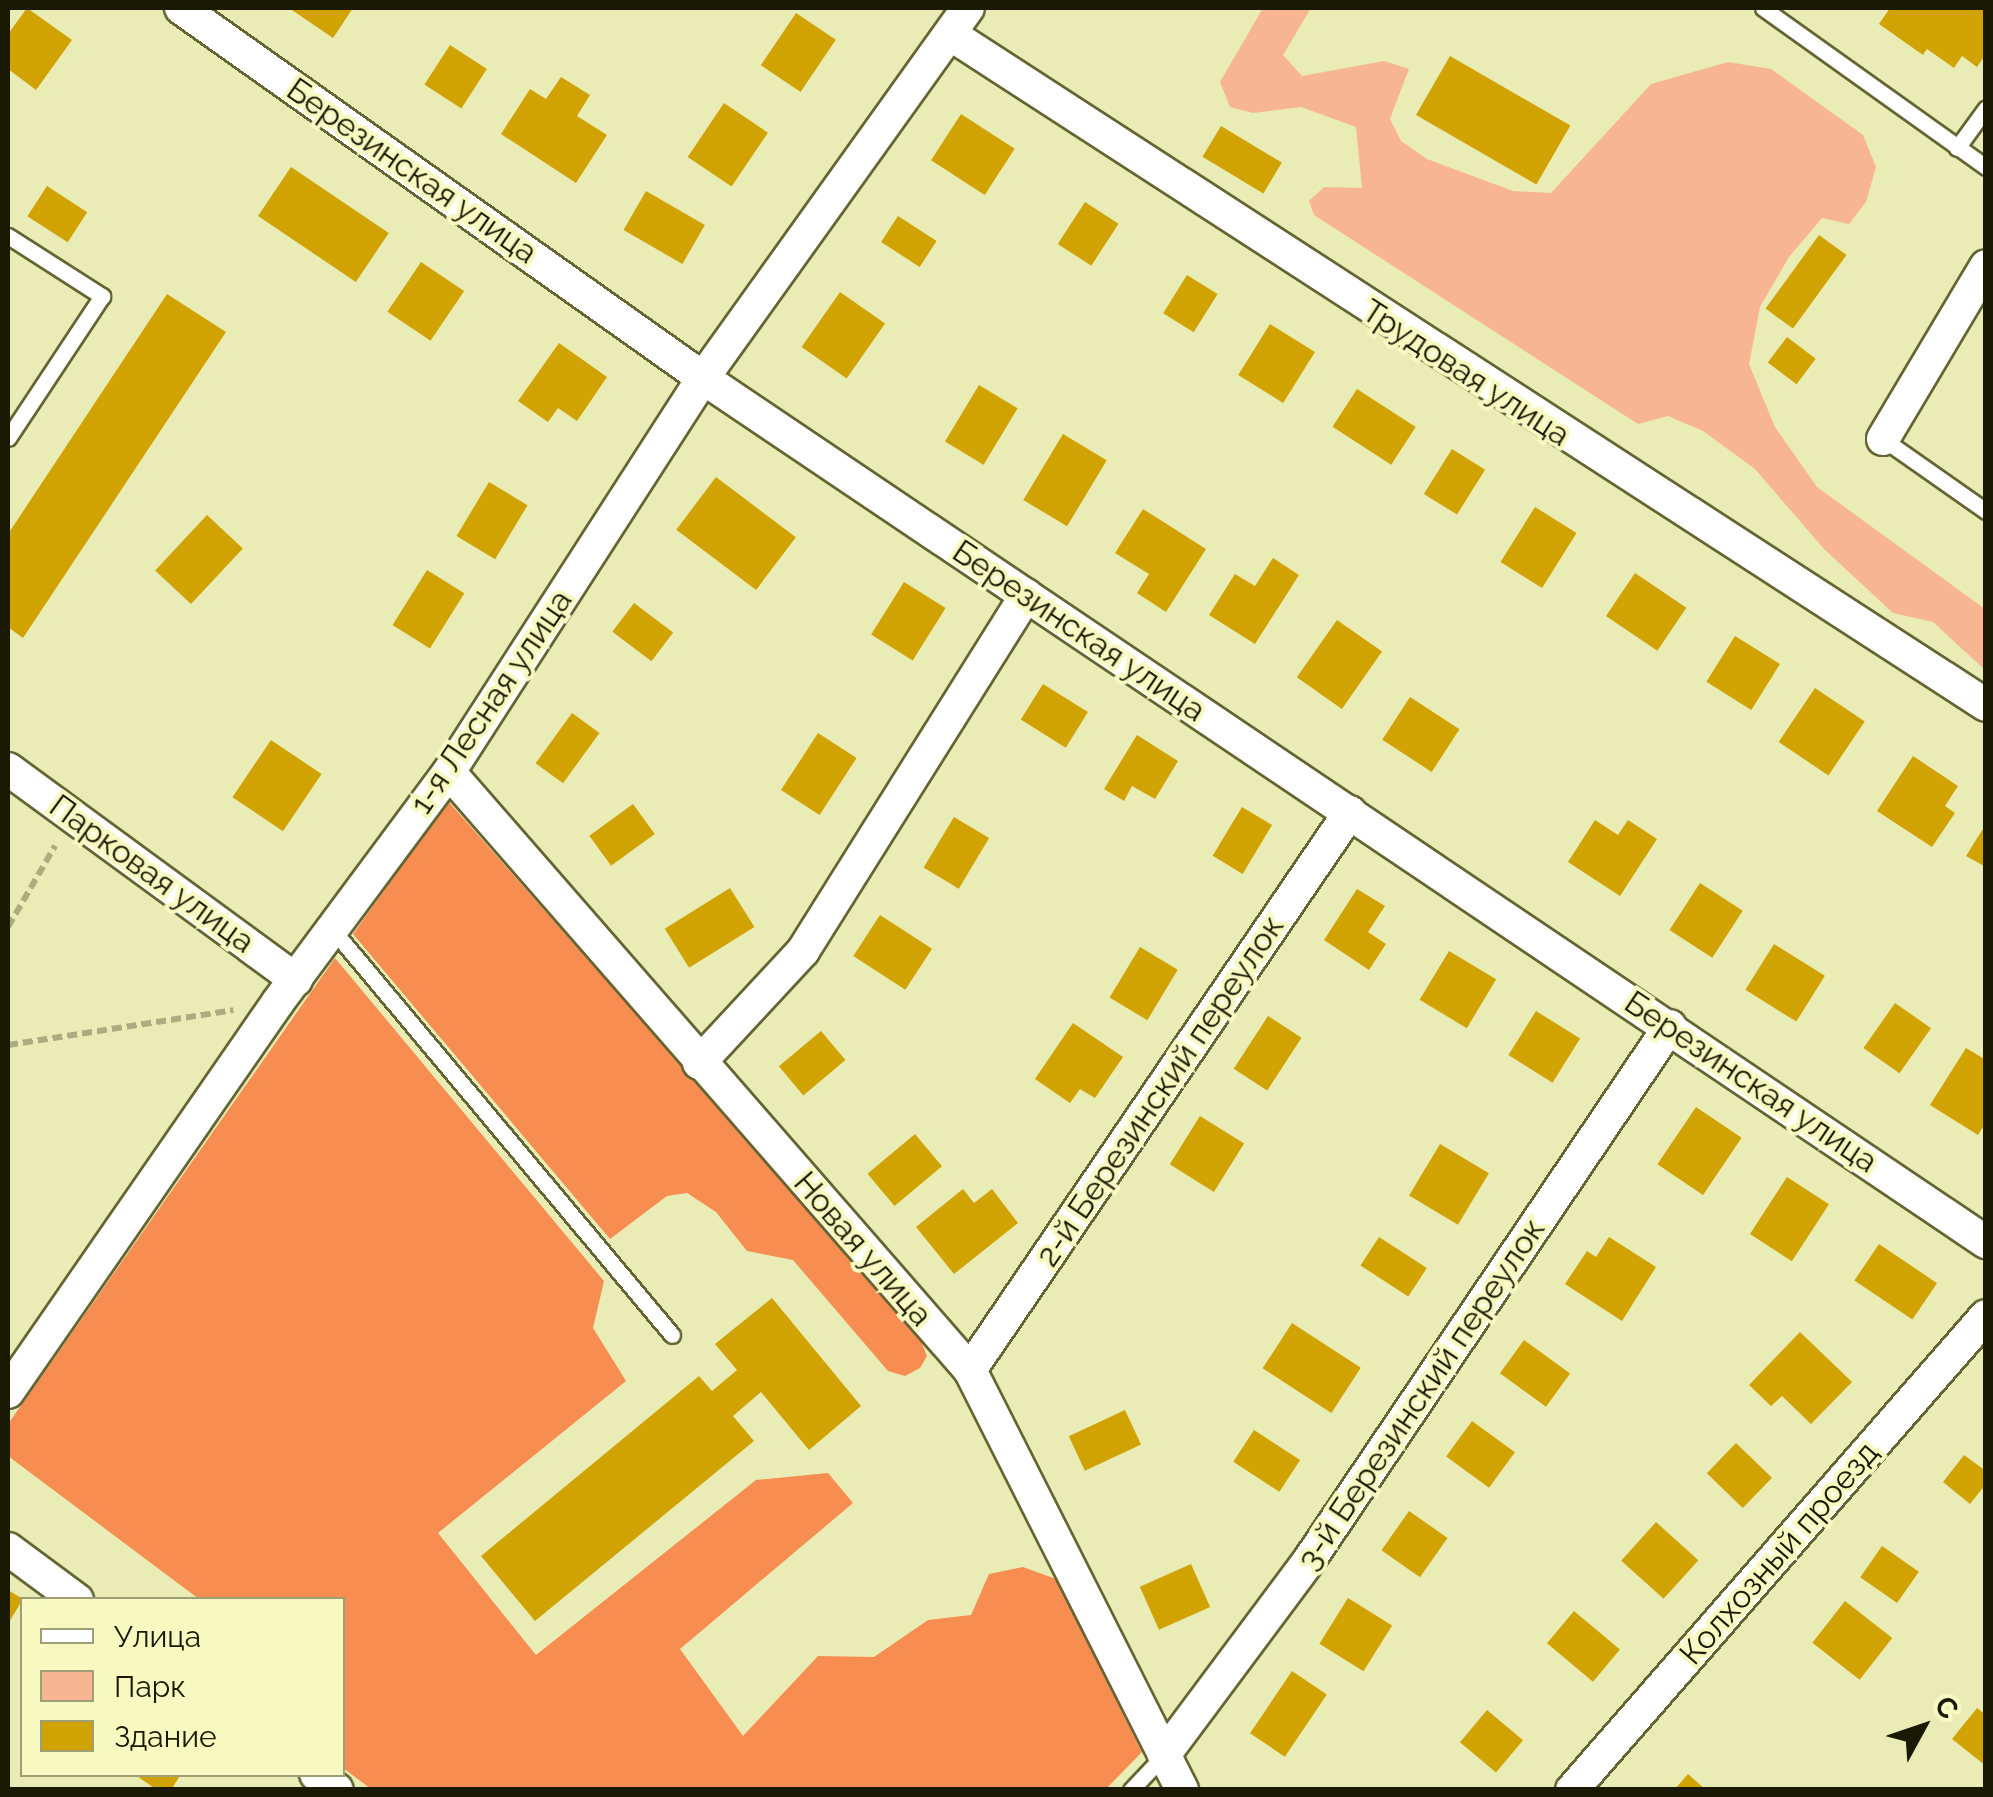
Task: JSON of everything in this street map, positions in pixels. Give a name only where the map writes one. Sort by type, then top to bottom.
[{"type":"street","name":"Березинская улица","points":[[180,8],[703,378],[1986,1242]]},
{"type":"street","name":"1-я Лесная улица","points":[[8,1392],[287,991],[449,772],[703,378],[959,21]]},
{"type":"street","name":"Трудовая улица","points":[[959,21],[1986,705]]},
{"type":"street","points":[[1884,439],[1986,266]]},
{"type":"street","points":[[699,1063],[803,951],[1026,595]]},
{"type":"street","name":"Парковая улица","points":[[8,769],[72,816],[287,991]]},
{"type":"street","name":"Новая улица","points":[[449,772],[970,1370],[1182,1790]]},
{"type":"street","name":"2-й Березинский переулок","points":[[970,1370],[1350,812]]},
{"type":"street","name":"3-й Березинский переулок","points":[[1164,1755],[1310,1559],[1670,1026]]},
{"type":"street","name":"Колхозный проезд","points":[[1572,1790],[1986,1316]]},
{"type":"street","points":[[8,1549],[73,1597]]},
{"type":"lane","points":[[1763,8],[1986,168]]},
{"type":"lane","points":[[1784,23],[1795,8]]},
{"type":"lane","points":[[1957,148],[1986,108]]},
{"type":"lane","points":[[8,236],[102,296],[8,438]]},
{"type":"lane","points":[[1884,439],[1986,510]]},
{"type":"lane","points":[[333,930],[672,1335]]},
{"type":"lane","points":[[1130,1790],[1164,1755]]},
{"type":"path","points":[[8,927],[72,816]]},
{"type":"path","points":[[8,1045],[287,991]]},
{"type":"green space","points":[[1263,8],[1311,8],[1283,55],[1302,76],[1384,61],[1409,69],[1390,119],[1401,141],[1427,159],[1513,191],[1551,193],[1651,84],[1728,62],[1771,69],[1863,135],[1876,167],[1866,202],[1849,224],[1822,218],[1789,257],[1760,307],[1749,364],[1775,427],[1817,487],[1985,609],[1985,670],[1933,622],[1893,613],[1824,549],[1755,469],[1703,431],[1668,416],[1638,424],[1314,215],[1309,201],[1324,187],[1362,188],[1356,127],[1301,107],[1253,113],[1230,107],[1220,82]]},
{"type":"shaded area","points":[[448,801],[918,1334],[927,1356],[920,1368],[905,1376],[888,1371],[793,1260],[747,1251],[716,1212],[687,1193],[667,1196],[610,1239],[353,934]]},
{"type":"shaded area","points":[[335,958],[604,1281],[593,1328],[626,1381],[438,1533],[536,1655],[756,1480],[828,1473],[853,1503],[680,1649],[743,1736],[818,1656],[874,1657],[928,1620],[971,1615],[989,1574],[1023,1567],[1056,1579],[1142,1752],[1106,1789],[371,1789],[345,1770],[345,1597],[196,1597],[8,1456],[8,1424]]},
{"type":"building","points":[[27,8],[72,40],[36,90],[8,69],[8,34]]},
{"type":"building","points":[[289,8],[353,8],[333,38]]},
{"type":"building","points":[[1890,8],[1986,8],[1986,54],[1977,67],[1962,56],[1954,68],[1927,49],[1923,55],[1879,24]]},
{"type":"building","points":[[796,13],[836,40],[801,92],[761,65]]},
{"type":"building","points":[[450,45],[487,69],[461,108],[424,84]]},
{"type":"building","points":[[1450,56],[1570,126],[1536,184],[1416,115]]},
{"type":"building","points":[[561,77],[590,95],[577,116],[607,135],[576,183],[501,134],[530,89],[546,99]]},
{"type":"building","points":[[724,103],[768,133],[732,187],[688,157]]},
{"type":"building","points":[[961,114],[1015,149],[985,195],[931,160]]},
{"type":"building","points":[[1221,126],[1282,163],[1263,193],[1202,157]]},
{"type":"building","points":[[291,167],[389,233],[356,282],[258,216]]},
{"type":"building","points":[[47,186],[87,212],[68,242],[27,216]]},
{"type":"building","points":[[646,191],[705,225],[682,264],[624,230]]},
{"type":"building","points":[[1085,202],[1119,224],[1091,266],[1058,244]]},
{"type":"building","points":[[898,216],[937,241],[920,267],[881,242]]},
{"type":"building","points":[[1819,235],[1847,255],[1793,329],[1766,309]]},
{"type":"building","points":[[421,262],[464,291],[431,341],[387,312]]},
{"type":"building","points":[[1187,275],[1218,294],[1194,332],[1163,313]]},
{"type":"building","points":[[840,292],[885,324],[847,378],[802,347]]},
{"type":"building","points":[[167,294],[226,332],[23,638],[8,627],[8,534]]},
{"type":"building","points":[[1270,324],[1315,352],[1283,403],[1238,375]]},
{"type":"building","points":[[1787,337],[1816,359],[1796,384],[1768,363]]},
{"type":"building","points":[[559,343],[607,377],[577,421],[558,408],[548,422],[518,401]]},
{"type":"building","points":[[979,385],[1018,408],[984,465],[945,442]]},
{"type":"building","points":[[1357,389],[1416,427],[1391,465],[1332,427]]},
{"type":"building","points":[[1063,434],[1107,460],[1067,526],[1023,500]]},
{"type":"building","points":[[1452,449],[1485,470],[1457,515],[1424,494]]},
{"type":"building","points":[[716,477],[796,537],[756,590],[676,530]]},
{"type":"building","points":[[489,482],[528,505],[495,559],[457,536]]},
{"type":"building","points":[[1535,507],[1577,533],[1542,588],[1501,562]]},
{"type":"building","points":[[1143,509],[1206,549],[1166,612],[1137,593],[1149,574],[1115,553]]},
{"type":"building","points":[[207,515],[243,548],[191,604],[155,571]]},
{"type":"building","points":[[1273,558],[1299,575],[1255,644],[1209,615],[1235,574],[1255,586]]},
{"type":"building","points":[[427,570],[464,593],[430,648],[393,625]]},
{"type":"building","points":[[1635,573],[1686,608],[1657,651],[1606,616]]},
{"type":"building","points":[[904,582],[946,608],[913,661],[871,635]]},
{"type":"building","points":[[634,603],[673,632],[651,661],[612,632]]},
{"type":"building","points":[[1337,620],[1382,652],[1342,709],[1297,677]]},
{"type":"building","points":[[1735,636],[1780,664],[1751,710],[1706,682]]},
{"type":"building","points":[[1043,684],[1088,712],[1066,748],[1021,720]]},
{"type":"building","points":[[1815,688],[1865,722],[1828,775],[1779,742]]},
{"type":"building","points":[[1410,697],[1459,729],[1432,772],[1382,740]]},
{"type":"building","points":[[572,713],[600,733],[563,783],[536,763]]},
{"type":"building","points":[[818,733],[857,758],[820,815],[781,790]]},
{"type":"building","points":[[1137,735],[1178,761],[1155,799],[1132,786],[1124,801],[1104,789]]},
{"type":"building","points":[[271,740],[322,774],[283,831],[232,797]]},
{"type":"building","points":[[1913,756],[1958,786],[1945,806],[1955,813],[1932,847],[1877,811]]},
{"type":"building","points":[[633,804],[655,834],[611,866],[589,836]]},
{"type":"building","points":[[1242,807],[1272,825],[1243,874],[1213,856]]},
{"type":"building","points":[[954,817],[989,838],[959,889],[924,868]]},
{"type":"building","points":[[1595,820],[1618,835],[1628,820],[1657,839],[1620,896],[1568,862]]},
{"type":"building","points":[[1986,824],[1986,867],[1966,856]]},
{"type":"building","points":[[1700,883],[1743,911],[1712,958],[1670,930]]},
{"type":"building","points":[[730,888],[754,927],[689,968],[665,929]]},
{"type":"building","points":[[1357,889],[1385,906],[1368,932],[1386,944],[1369,970],[1324,940]]},
{"type":"building","points":[[880,915],[932,949],[905,990],[853,956]]},
{"type":"building","points":[[1774,944],[1825,976],[1796,1022],[1745,990]]},
{"type":"building","points":[[1140,947],[1178,970],[1147,1020],[1110,998]]},
{"type":"building","points":[[1449,951],[1496,979],[1467,1028],[1420,1000]]},
{"type":"building","points":[[1895,1003],[1931,1028],[1899,1073],[1863,1048]]},
{"type":"building","points":[[1536,1011],[1580,1039],[1553,1083],[1508,1055]]},
{"type":"building","points":[[1268,1016],[1302,1038],[1267,1091],[1234,1069]]},
{"type":"building","points":[[1073,1023],[1123,1057],[1095,1098],[1080,1089],[1070,1103],[1035,1079]]},
{"type":"building","points":[[821,1031],[845,1060],[803,1095],[779,1066]]},
{"type":"building","points":[[1966,1048],[1986,1060],[1986,1122],[1978,1135],[1930,1105]]},
{"type":"building","points":[[1696,1107],[1742,1138],[1703,1195],[1657,1164]]},
{"type":"building","points":[[1200,1116],[1244,1144],[1214,1192],[1170,1164]]},
{"type":"building","points":[[915,1134],[942,1166],[895,1206],[868,1174]]},
{"type":"building","points":[[1440,1144],[1489,1173],[1458,1225],[1409,1195]]},
{"type":"building","points":[[1787,1177],[1829,1204],[1792,1261],[1750,1234]]},
{"type":"building","points":[[963,1189],[974,1203],[992,1189],[1018,1223],[954,1274],[916,1227]]},
{"type":"building","points":[[1379,1237],[1427,1268],[1408,1297],[1360,1266]]},
{"type":"building","points":[[1609,1237],[1656,1267],[1622,1321],[1565,1284],[1587,1251],[1596,1257]]},
{"type":"building","points":[[1879,1244],[1937,1283],[1912,1320],[1854,1280]]},
{"type":"building","points":[[772,1298],[861,1406],[809,1450],[761,1392],[733,1416],[754,1441],[535,1621],[481,1556],[699,1376],[712,1391],[737,1370],[715,1344]]},
{"type":"building","points":[[1292,1323],[1361,1368],[1331,1413],[1263,1368]]},
{"type":"building","points":[[1800,1332],[1852,1382],[1811,1424],[1782,1396],[1771,1406],[1749,1385]]},
{"type":"building","points":[[1524,1340],[1570,1374],[1546,1407],[1500,1373]]},
{"type":"building","points":[[1125,1410],[1141,1444],[1085,1471],[1069,1436]]},
{"type":"building","points":[[1472,1421],[1515,1452],[1489,1488],[1446,1457]]},
{"type":"building","points":[[1254,1430],[1300,1460],[1279,1492],[1233,1462]]},
{"type":"building","points":[[1736,1443],[1772,1478],[1743,1508],[1707,1473]]},
{"type":"building","points":[[1964,1455],[1986,1471],[1986,1484],[1970,1504],[1943,1482]]},
{"type":"building","points":[[1409,1511],[1448,1538],[1420,1577],[1381,1550]]},
{"type":"building","points":[[1656,1522],[1698,1560],[1664,1599],[1621,1561]]},
{"type":"building","points":[[1882,1546],[1919,1572],[1897,1603],[1860,1577]]},
{"type":"building","points":[[1191,1564],[1210,1607],[1159,1630],[1140,1587]]},
{"type":"building","points":[[8,1590],[20,1597],[20,1604],[8,1624]]},
{"type":"building","points":[[1348,1598],[1392,1626],[1363,1671],[1319,1644]]},
{"type":"building","points":[[1845,1601],[1892,1638],[1860,1680],[1812,1643]]},
{"type":"building","points":[[1574,1611],[1620,1650],[1593,1682],[1547,1643]]},
{"type":"building","points":[[1292,1671],[1327,1694],[1285,1757],[1250,1733]]},
{"type":"building","points":[[1977,1708],[1986,1715],[1986,1766],[1952,1739]]},
{"type":"building","points":[[1487,1710],[1523,1740],[1496,1772],[1460,1742]]},
{"type":"building","points":[[1688,1774],[1706,1790],[1674,1790]]},
{"type":"building","points":[[138,1777],[179,1777],[171,1790],[157,1790]]}]
